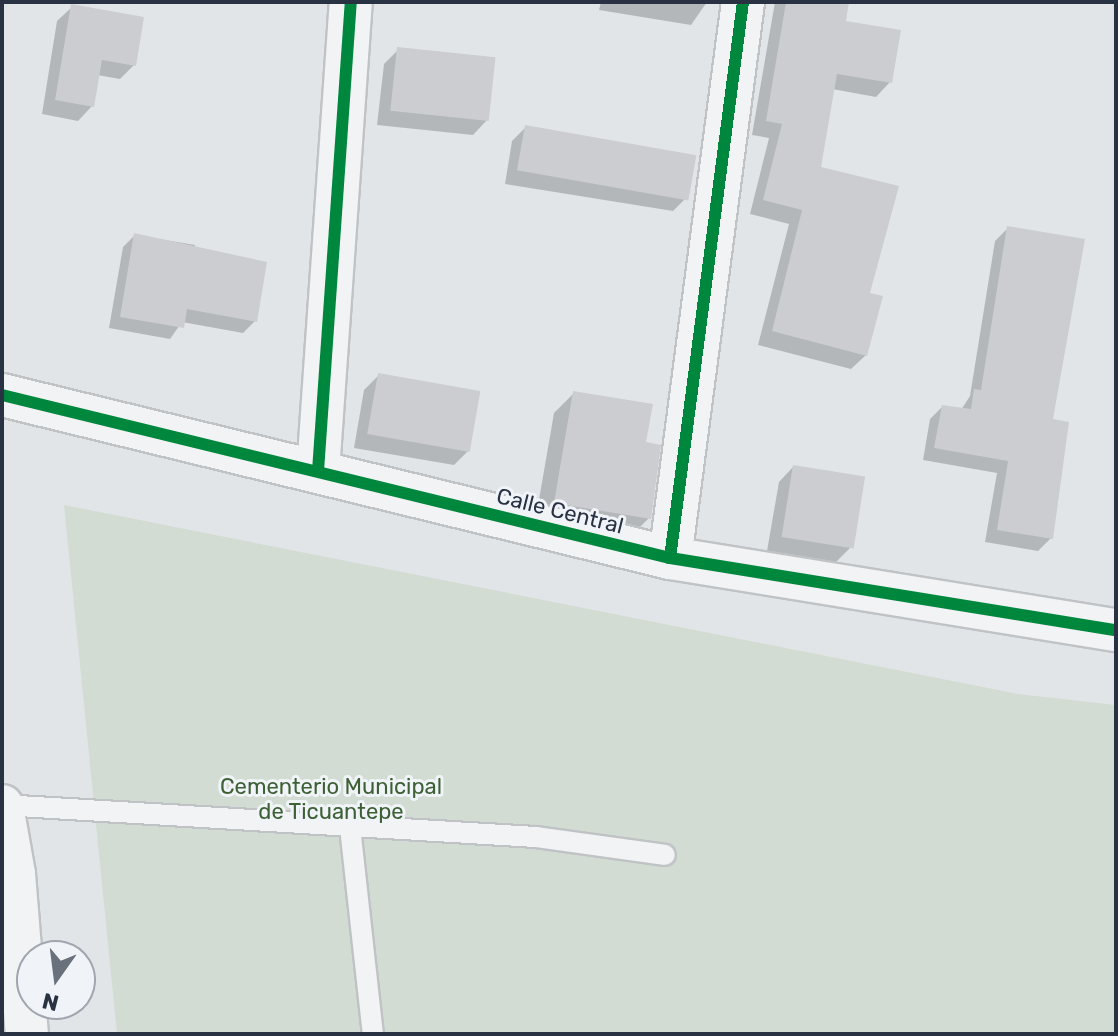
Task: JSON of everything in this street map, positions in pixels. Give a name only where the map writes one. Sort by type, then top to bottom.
[{"type":"street","points":[[318,471],[351,2]]},
{"type":"street","points":[[670,558],[743,2]]},
{"type":"street","name":"Calle Central","points":[[2,395],[670,558],[1116,630]]},
{"type":"street","points":[[2,806],[14,874],[27,1034]]},
{"type":"lane","points":[[2,806],[536,837],[665,855]]},
{"type":"lane","points":[[350,827],[373,1034]]},
{"type":"green space","name":"Cementerio Municipal de Ticuantepe","points":[[64,505],[1018,694],[1116,705],[1116,1034],[117,1034]]},
{"type":"building","points":[[786,2],[849,2],[846,21],[901,30],[892,83],[837,74],[821,167],[899,186],[870,293],[883,296],[867,356],[772,331],[802,210],[763,200],[782,124],[766,121]]},
{"type":"building","points":[[71,4],[144,17],[136,66],[102,60],[94,107],[55,100]]},
{"type":"building","points":[[397,47],[495,57],[489,121],[390,111]]},
{"type":"building","points":[[525,125],[696,155],[688,201],[517,170]]},
{"type":"building","points":[[1007,226],[1085,239],[1053,419],[1069,422],[1053,539],[997,530],[1008,461],[934,448],[942,405],[971,409],[974,389],[981,390]]},
{"type":"building","points":[[134,233],[267,262],[257,322],[187,309],[184,328],[120,317]]},
{"type":"building","points":[[378,373],[480,391],[470,452],[367,434]]},
{"type":"building","points":[[573,391],[653,404],[646,442],[661,445],[651,519],[554,503]]},
{"type":"building","points":[[793,465],[865,476],[854,549],[782,537]]},
{"type":"cycle path","points":[[318,471],[351,2]]},
{"type":"cycle path","points":[[670,558],[743,2]]},
{"type":"cycle path","points":[[2,395],[670,558],[1116,630]]}]
